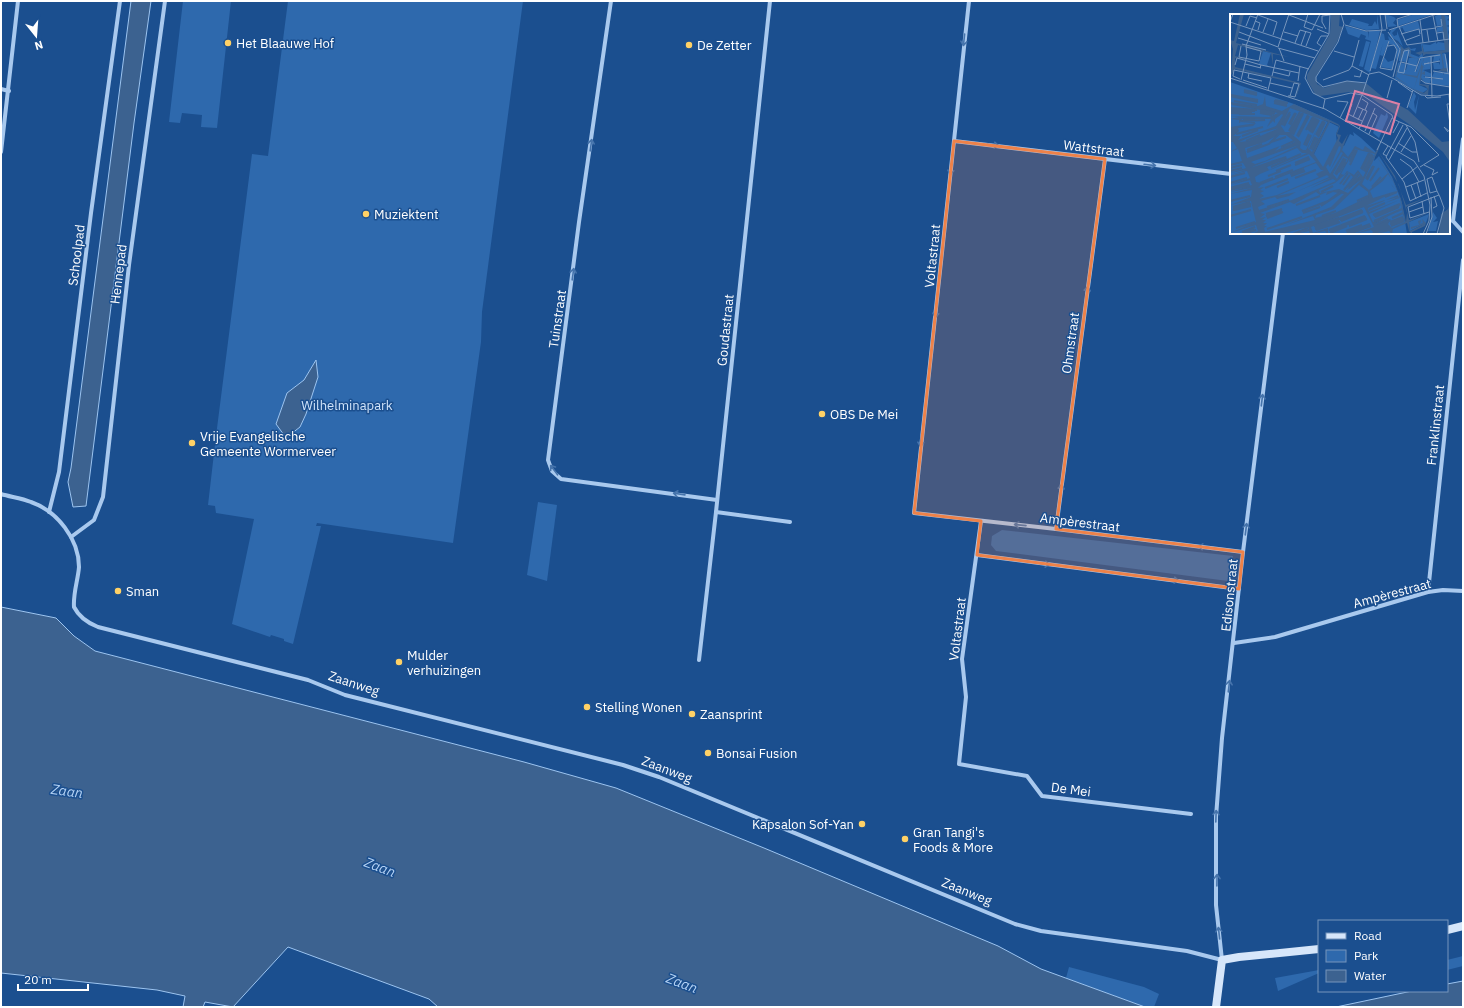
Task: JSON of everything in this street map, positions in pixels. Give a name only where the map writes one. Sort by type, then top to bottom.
[{"type":"main road","points":[[1448,930],[1463,926]]},
{"type":"main road","name":"Zaanweg","points":[[1222,960],[1318,949]]},
{"type":"main road","points":[[1216,1007],[1222,960]]},
{"type":"street","points":[[1,152],[18,1]]},
{"type":"street","name":"Schoolpad","points":[[49,512],[59,472],[91,213],[120,1]]},
{"type":"street","name":"Hennepad","points":[[71,536],[94,520],[103,497],[129,265],[165,1]]},
{"type":"street","name":"Tuinstraat","points":[[611,1],[579,222],[548,460],[552,471],[561,478],[718,500]]},
{"type":"street","name":"Goudastraat","points":[[699,660],[718,500],[770,1]]},
{"type":"street","name":"Voltastraat","points":[[914,513],[969,1]]},
{"type":"street","points":[[1,90],[9,91]]},
{"type":"street","points":[[1463,140],[1451,221],[1463,232]]},
{"type":"street","name":"Wattstraat","points":[[954,141],[1230,174]]},
{"type":"street","name":"Ohmstraat","points":[[1056,529],[1105,159]]},
{"type":"street","name":"Edisonstraat","points":[[1222,960],[1216,905],[1216,817],[1222,738],[1234,643],[1243,552],[1283,234]]},
{"type":"street","name":"Franklinstraat","points":[[1428,592],[1463,260]]},
{"type":"street","points":[[1,494],[31,502],[49,512],[59,521],[71,536]]},
{"type":"street","points":[[716,512],[790,522]]},
{"type":"street","name":"Ampèrestraat","points":[[914,513],[1243,552]]},
{"type":"street","name":"Voltastraat","points":[[959,764],[966,697],[962,659],[981,521]]},
{"type":"street","name":"Zaanweg","points":[[71,536],[78,562],[74,607],[77,612],[89,623],[98,627],[308,680],[345,695],[623,765],[659,777],[1021,926],[1041,931],[1187,951],[1222,960]]},
{"type":"street","points":[[977,555],[1239,589]]},
{"type":"street","name":"Ampèrestraat","points":[[1234,643],[1275,637],[1428,592],[1443,590],[1463,591]]},
{"type":"street","name":"De Mei","points":[[959,764],[1027,776],[1042,796],[1191,814]]},
{"type":"highlighted area","points":[[954,141],[1105,159],[1056,529],[1243,552],[1239,589],[977,555],[981,521],[914,513]]},
{"type":"green space","points":[[183,1],[231,1],[217,128],[201,127],[202,115],[182,113],[180,123],[169,122]]},
{"type":"green space","name":"Wilhelminapark","points":[[288,1],[523,1],[482,312],[481,342],[453,543],[317,523],[316,526],[321,526],[293,644],[284,641],[284,639],[271,635],[270,637],[232,624],[254,519],[216,513],[215,506],[208,505],[252,154],[268,156]]},
{"type":"green space","points":[[538,502],[557,505],[547,581],[527,575]]},
{"type":"green space","points":[[1002,530],[1233,556],[1228,581],[996,551],[991,545],[992,536]]},
{"type":"green space","points":[[1463,956],[1463,966],[1448,970],[1448,960]]},
{"type":"green space","points":[[1069,967],[1144,987],[1159,994],[1154,1007],[1145,1007],[1066,978]]},
{"type":"green space","points":[[1318,970],[1318,973],[1278,991],[1275,978]]},
{"type":"water","points":[[131,1],[151,1],[134,123],[86,506],[73,507],[68,482]]},
{"type":"water","points":[[316,360],[318,377],[306,414],[300,427],[291,434],[284,435],[276,424],[287,393],[304,380]]},
{"type":"water","name":"Zaan","points":[[1,607],[56,618],[74,636],[95,651],[524,762],[616,788],[998,946],[1041,969],[1145,1007],[438,1007],[429,999],[288,947],[233,1007],[205,1002],[203,1007],[183,1007],[185,996],[157,990],[1,973]]},
{"type":"water","points":[[1463,981],[1463,1007],[1336,1007],[1407,992],[1448,992],[1448,984]]},
{"type":"place","name":"Het Blaauwe Hof","points":[[228,43]]},
{"type":"place","name":"De Zetter","points":[[689,45]]},
{"type":"place","name":"Muziektent","points":[[366,214]]},
{"type":"place","name":"OBS De Mei","points":[[822,414]]},
{"type":"place","name":"Vrije Evangelische Gemeente Wormerveer","points":[[192,443]]},
{"type":"place","name":"Sman","points":[[118,591]]},
{"type":"place","name":"Mulder verhuizingen","points":[[399,662]]},
{"type":"place","name":"Stelling Wonen","points":[[587,707]]},
{"type":"place","name":"Zaansprint","points":[[692,714]]},
{"type":"place","name":"Bonsai Fusion","points":[[708,753]]},
{"type":"place","name":"Kapsalon Sof-Yan","points":[[862,824]]},
{"type":"place","name":"Gran Tangi's Foods & More","points":[[905,839]]}]
